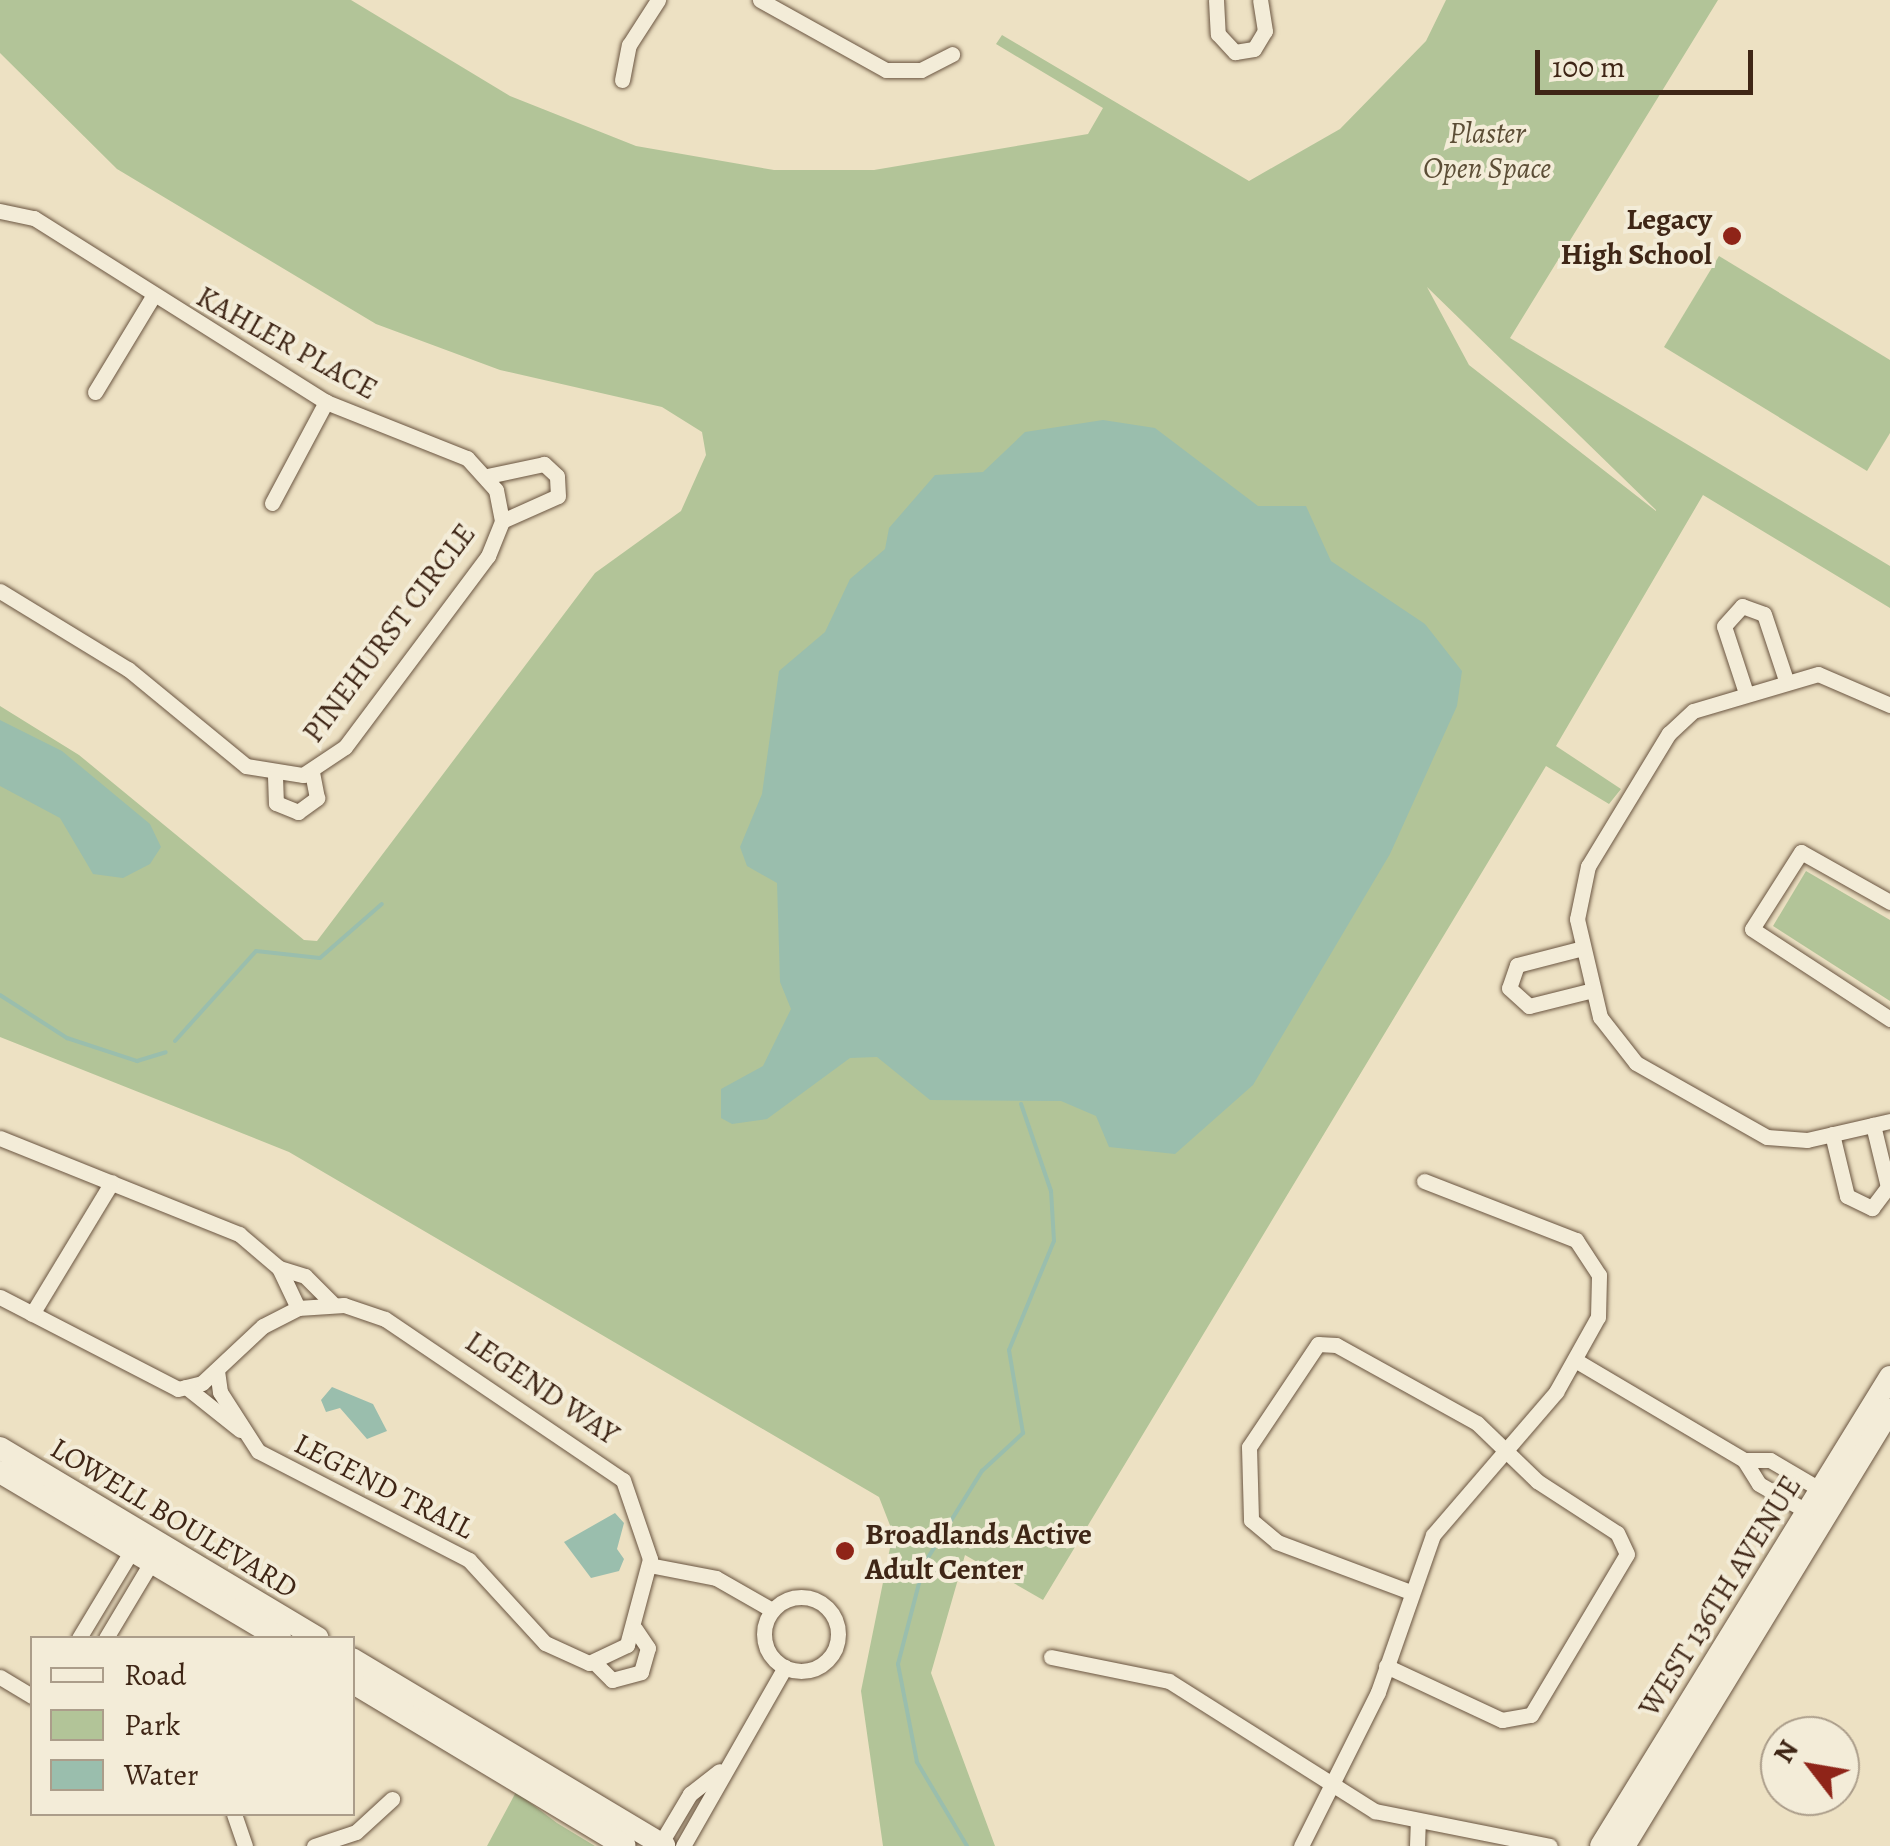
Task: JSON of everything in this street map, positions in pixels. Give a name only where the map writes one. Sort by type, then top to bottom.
[{"type":"main road","name":"WEST 136TH AVENUE","points":[[1624,1846],[1828,1494],[1890,1377]]},
{"type":"main road","name":"WEST 136TH AVENUE","points":[[1828,1494],[1890,1410]]},
{"type":"main road","name":"LOWELL BOULEVARD","points":[[0,1448],[277,1636]]},
{"type":"main road","name":"LOWELL BOULEVARD","points":[[0,1472],[314,1636]]},
{"type":"main road","name":"WEST 136TH AVENUE","points":[[1600,1846],[1815,1516]]},
{"type":"main road","points":[[355,1661],[667,1846]]},
{"type":"main road","points":[[355,1684],[625,1846]]},
{"type":"street","points":[[622,80],[629,45],[658,0]]},
{"type":"street","points":[[760,0],[828,41],[904,72],[952,54]]},
{"type":"street","points":[[1216,0],[1218,34],[1235,52],[1254,49],[1265,31],[1260,0]]},
{"type":"street","points":[[818,58],[828,41]]},
{"type":"street","name":"KAHLER PLACE","points":[[0,211],[27,215],[152,298],[326,402],[467,458],[488,476]]},
{"type":"street","points":[[95,392],[152,298]]},
{"type":"street","points":[[272,503],[326,402]]},
{"type":"street","name":"PINEHURST CIRCLE","points":[[312,772],[317,798],[298,812],[276,803],[275,776],[312,772],[345,747],[488,556],[502,522],[488,476],[533,463],[557,476],[553,503],[502,522]]},
{"type":"street","points":[[0,591],[128,669],[246,766],[275,776]]},
{"type":"street","points":[[1745,690],[1724,626],[1742,606],[1764,614],[1786,677]]},
{"type":"street","points":[[1832,1134],[1847,1196],[1872,1208],[1888,1187],[1882,1123],[1832,1134],[1767,1138],[1647,1070],[1610,1036],[1593,990],[1577,900],[1588,866],[1669,733],[1700,706],[1786,677],[1835,676],[1890,705]]},
{"type":"street","points":[[1890,902],[1801,852],[1752,929],[1890,1019]]},
{"type":"street","points":[[1583,948],[1517,965],[1509,988],[1530,1006],[1593,990]]},
{"type":"street","name":"LEGEND WAY","points":[[0,1138],[239,1234],[279,1268],[304,1276],[334,1304]]},
{"type":"street","points":[[1301,1846],[1326,1786],[1386,1666],[1408,1591],[1452,1506],[1505,1449],[1575,1360],[1602,1294],[1583,1247],[1424,1181]]},
{"type":"street","points":[[32,1314],[112,1182]]},
{"type":"street","name":"LEGEND WAY","points":[[279,1268],[298,1308]]},
{"type":"street","name":"LEGEND TRAIL","points":[[0,1297],[138,1376],[186,1387],[240,1430],[258,1451],[332,1494],[469,1560],[545,1643],[594,1662],[612,1680],[641,1672],[648,1648],[635,1629],[649,1565]]},
{"type":"street","name":"LEGEND WAY","points":[[217,1371],[263,1326],[298,1308],[334,1304],[385,1319],[593,1452],[634,1500],[649,1565]]},
{"type":"street","points":[[1386,1666],[1502,1720],[1531,1715],[1624,1569],[1617,1533],[1476,1423],[1336,1345],[1318,1344],[1302,1360],[1244,1462],[1252,1520],[1278,1542],[1408,1591]]},
{"type":"street","points":[[1575,1360],[1744,1460],[1758,1484],[1815,1516]]},
{"type":"street","points":[[186,1387],[217,1371]]},
{"type":"street","name":"LEGEND TRAIL","points":[[217,1371],[240,1430]]},
{"type":"street","points":[[1744,1460],[1770,1460],[1828,1494]]},
{"type":"street","points":[[81,1636],[147,1548]]},
{"type":"street","points":[[107,1636],[147,1548]]},
{"type":"street","points":[[649,1565],[716,1578],[772,1610]]},
{"type":"street","points":[[772,1610],[802,1597],[836,1622],[836,1644],[822,1664],[785,1667]]},
{"type":"street","points":[[772,1610],[765,1642],[785,1667]]},
{"type":"street","points":[[594,1662],[615,1656],[635,1629]]},
{"type":"street","points":[[1050,1657],[1169,1681],[1326,1786],[1418,1822],[1520,1844],[1550,1846]]},
{"type":"street","points":[[667,1846],[690,1794],[726,1765],[785,1667]]},
{"type":"street","points":[[0,1677],[30,1695]]},
{"type":"street","points":[[314,1846],[356,1832],[392,1799]]},
{"type":"street","points":[[235,1816],[245,1846]]},
{"type":"street","points":[[1416,1846],[1418,1822]]},
{"type":"green space","name":"Plaster Open Space","points":[[0,0],[351,0],[510,96],[636,146],[774,170],[874,170],[1088,134],[1103,108],[996,44],[1002,35],[1249,181],[1340,129],[1426,41],[1446,0],[1718,0],[1510,338],[1890,566],[1890,608],[1703,495],[1556,746],[1621,789],[1609,804],[1546,766],[1043,1600],[965,1555],[931,1673],[995,1846],[883,1846],[861,1691],[893,1533],[879,1497],[289,1152],[0,1037],[0,706],[79,755],[304,940],[317,941],[595,573],[681,511],[706,455],[702,432],[662,407],[500,370],[376,324],[117,169],[0,53]],"holes":[[[1427,287],[1656,511],[1469,365]]]},
{"type":"green space","points":[[1719,256],[1890,360],[1890,433],[1867,471],[1664,347]]},
{"type":"green space","points":[[1806,871],[1890,920],[1890,1001],[1773,926]]},
{"type":"green space","points":[[516,1792],[557,1823],[595,1846],[487,1846]]},
{"type":"water","points":[[1103,420],[1155,428],[1258,506],[1306,506],[1331,561],[1425,624],[1462,671],[1457,706],[1390,854],[1253,1085],[1175,1154],[1109,1147],[1096,1116],[1061,1101],[930,1100],[877,1057],[850,1058],[767,1119],[732,1124],[721,1118],[721,1089],[763,1066],[791,1009],[780,982],[777,883],[747,866],[740,847],[762,794],[779,671],[825,632],[850,579],[885,549],[889,528],[935,475],[983,472],[1025,432]]},
{"type":"water","points":[[0,720],[62,751],[150,824],[161,847],[150,864],[123,878],[93,874],[60,818],[0,786]]},
{"type":"water","points":[[332,1387],[373,1404],[387,1431],[367,1439],[340,1408],[326,1412],[321,1400]]},
{"type":"water","points":[[615,1513],[624,1523],[617,1549],[624,1559],[619,1571],[591,1578],[564,1542]]},
{"type":"waterway","points":[[175,1041],[256,951],[320,958],[382,904]]},
{"type":"waterway","points":[[0,995],[67,1038],[137,1061],[166,1052]]},
{"type":"waterway","points":[[967,1846],[917,1762],[898,1664],[924,1564],[982,1471],[1023,1433],[1009,1350],[1054,1241],[1051,1191],[1021,1104]]},
{"type":"place","name":"Legacy High School","points":[[1732,236]]},
{"type":"place","name":"Broadlands Active Adult Center","points":[[845,1551]]}]
